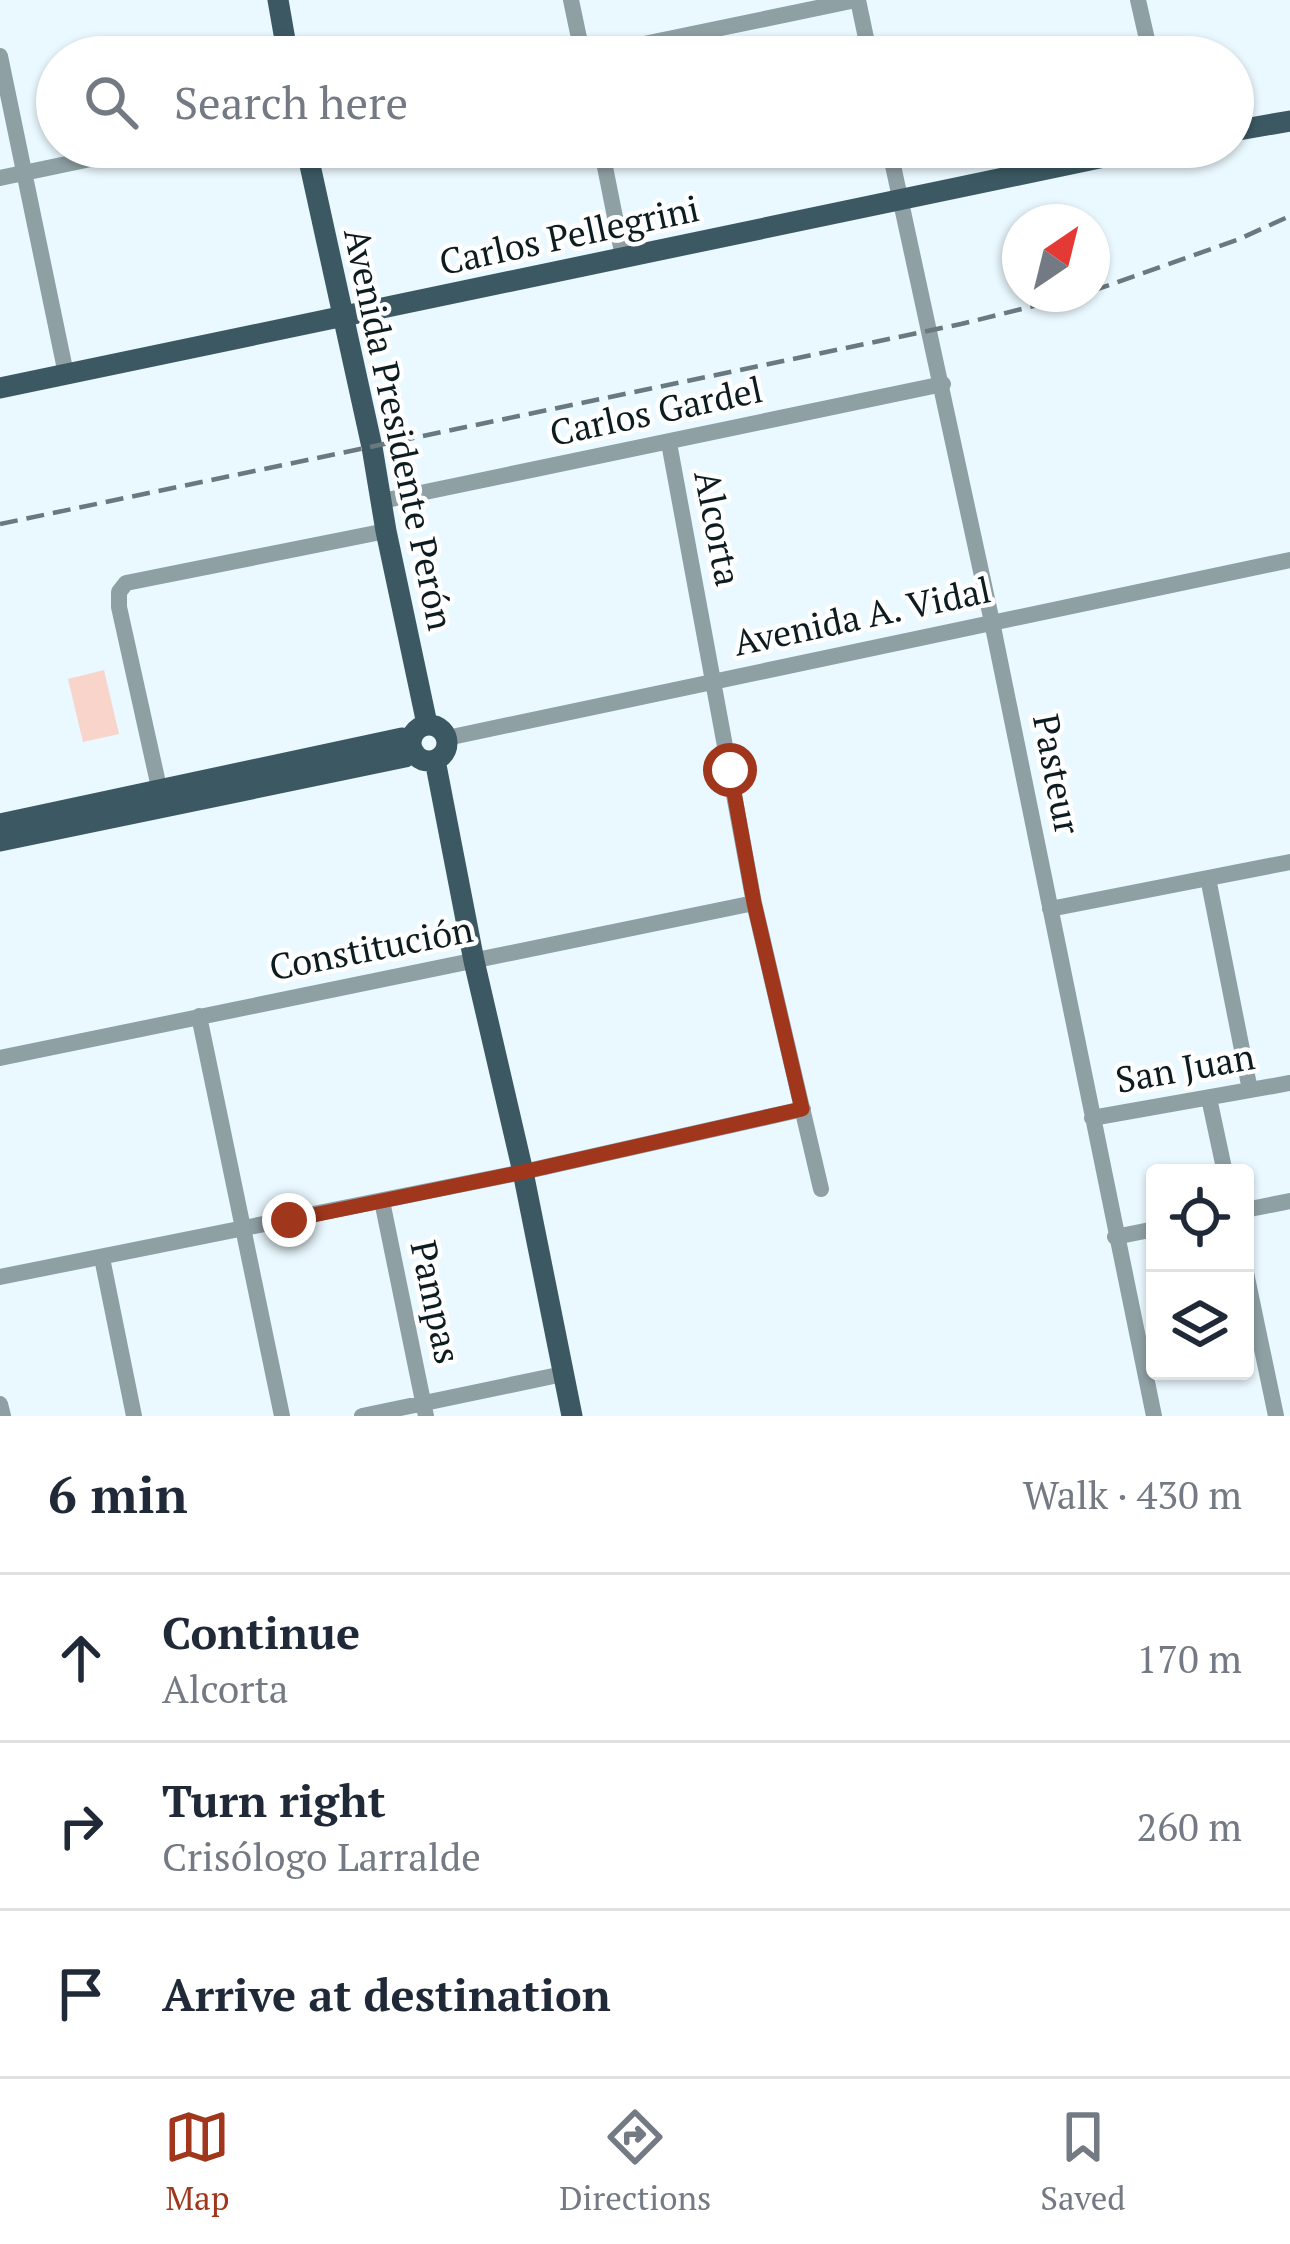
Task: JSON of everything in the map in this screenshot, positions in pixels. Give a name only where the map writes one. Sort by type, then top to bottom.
[{"type":"main road","points":[[278,0],[285,36]]},
{"type":"main road","points":[[1254,127],[1290,121]]},
{"type":"main road","name":"Avenida Presidente Perón","points":[[310,168],[382,501],[422,744],[523,1172],[572,1416]]},
{"type":"main road","name":"Carlos Pellegrini","points":[[0,388],[1050,168]]},
{"type":"main road","points":[[0,841],[402,738],[446,752],[447,737]]},
{"type":"main road","points":[[0,824],[161,799]]},
{"type":"street","points":[[571,0],[578,36]]},
{"type":"street","points":[[683,36],[857,0],[865,36]]},
{"type":"street","points":[[1138,0],[1146,36]]},
{"type":"street","points":[[0,56],[66,374]]},
{"type":"street","points":[[0,178],[44,168]]},
{"type":"street","points":[[605,168],[623,257]]},
{"type":"street","name":"Pasteur","points":[[893,168],[943,384],[1154,1416]]},
{"type":"street","name":"Carlos Gardel","points":[[382,501],[943,384]]},
{"type":"street","name":"Alcorta","points":[[668,442],[754,903],[821,1189]]},
{"type":"street","points":[[161,799],[119,607],[119,592],[126,583],[386,531]]},
{"type":"street","name":"Avenida A. Vidal","points":[[447,737],[1290,560]]},
{"type":"street","points":[[1050,909],[1290,862]]},
{"type":"street","points":[[1208,878],[1250,1090]]},
{"type":"street","name":"Constitución","points":[[0,1058],[754,903]]},
{"type":"street","points":[[199,1016],[282,1416]]},
{"type":"street","name":"San Juan","points":[[1092,1118],[1290,1083]]},
{"type":"street","points":[[1209,1098],[1223,1164]]},
{"type":"street","points":[[0,1277],[523,1172],[802,1109]]},
{"type":"street","name":"Pampas","points":[[382,1201],[425,1410]]},
{"type":"street","points":[[1254,1208],[1290,1201]]},
{"type":"street","points":[[1115,1238],[1146,1231]]},
{"type":"street","points":[[102,1258],[134,1416]]},
{"type":"street","points":[[1246,1272],[1276,1416]]},
{"type":"street","points":[[362,1416],[425,1410],[563,1374]]},
{"type":"street","points":[[0,1403],[2,1416]]},
{"type":"shaded area","points":[[104,670],[119,734],[83,742],[68,679]]},
{"type":"railway","points":[[1110,285],[1290,216]]},
{"type":"railway","points":[[0,524],[1009,312]]},
{"type":"route","points":[[289,1220],[802,1109],[754,903],[730,770]]}]
